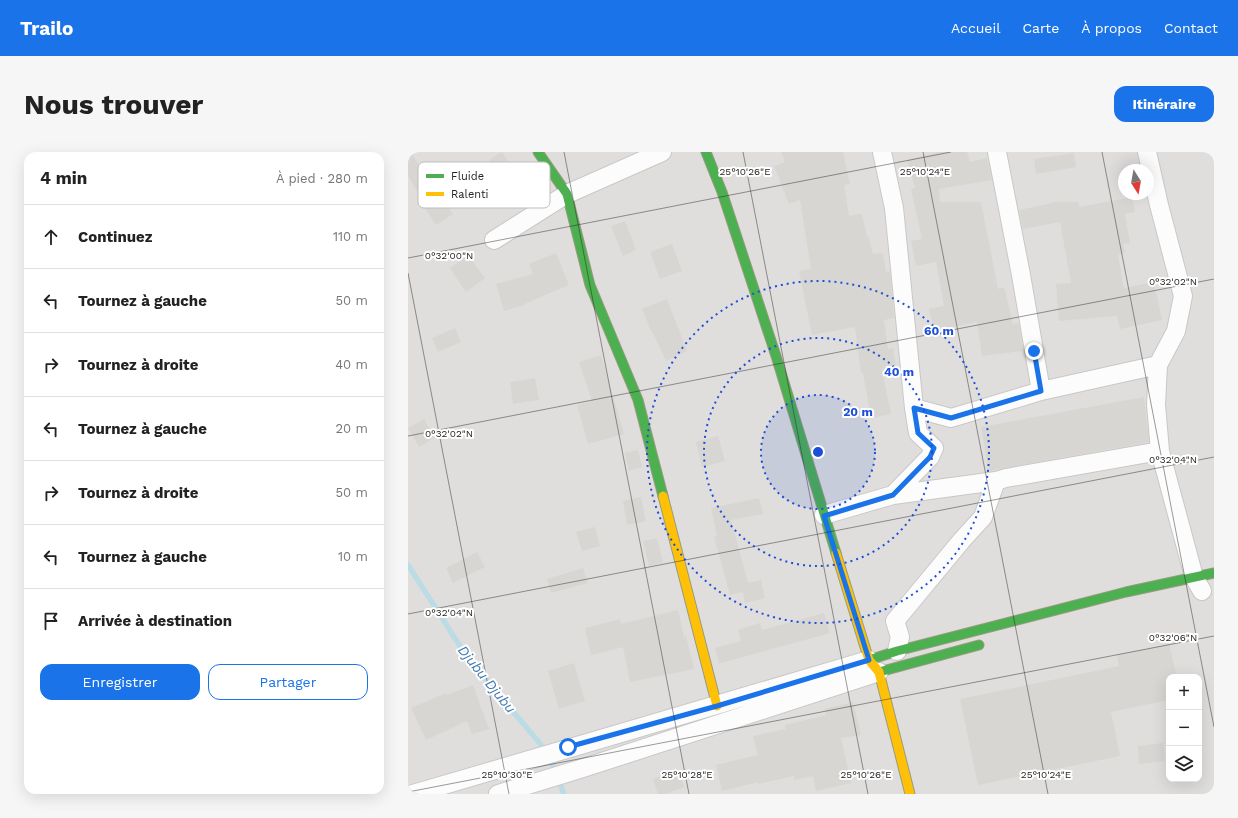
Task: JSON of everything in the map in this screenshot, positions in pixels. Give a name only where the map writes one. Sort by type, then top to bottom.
[{"type":"street","points":[[538,152],[545,162]]},
{"type":"street","points":[[550,205],[567,194],[662,152]]},
{"type":"street","points":[[706,152],[722,192],[776,356],[824,516],[874,666],[910,794]]},
{"type":"street","points":[[882,152],[894,208],[914,408],[918,433],[934,448],[930,457],[893,495]]},
{"type":"street","points":[[997,152],[1021,275],[1041,391]]},
{"type":"street","points":[[1147,152],[1159,205],[1183,296],[1176,331],[1158,365],[1156,405],[1160,451],[1200,587]]},
{"type":"street","points":[[550,169],[567,194],[590,285],[638,400],[717,706]]},
{"type":"street","points":[[494,240],[545,208]]},
{"type":"street","points":[[914,408],[951,418],[1041,391],[1158,365]]},
{"type":"street","points":[[824,516],[893,495],[996,481],[1160,451]]},
{"type":"street","points":[[897,651],[900,637],[895,621],[983,517],[996,481]]},
{"type":"street","points":[[498,794],[580,769],[874,666],[897,651],[1118,594],[1200,587],[1214,574]]},
{"type":"street","points":[[413,794],[568,747],[717,706],[874,666],[985,644]]},
{"type":"shaded area","points":[[408,152],[1214,152],[1214,794],[408,794]]},
{"type":"building","points":[[408,152],[411,152],[418,163],[418,193],[408,176]]},
{"type":"building","points":[[502,152],[508,162],[490,162],[489,160]]},
{"type":"building","points":[[781,152],[843,152],[850,184],[844,185],[849,216],[862,214],[873,254],[883,253],[886,272],[890,271],[894,318],[884,320],[888,349],[893,348],[896,368],[882,370],[891,414],[871,418],[863,373],[861,373],[855,327],[812,335],[799,271],[811,269],[800,200],[789,204],[774,166],[785,162]]},
{"type":"building","points":[[937,152],[967,152],[970,162],[987,158],[992,180],[939,189],[940,202],[981,202],[998,289],[1004,287],[1013,324],[1019,323],[1023,351],[982,356],[977,322],[934,331],[929,309],[944,306],[936,262],[916,266],[911,241],[922,239],[911,189],[915,188],[907,160]]},
{"type":"building","points":[[1074,153],[1076,167],[1036,174],[1034,159]]},
{"type":"building","points":[[1118,200],[1133,200],[1135,212],[1125,214],[1130,243],[1123,244],[1125,253],[1118,255],[1124,288],[1154,282],[1162,320],[1120,329],[1117,316],[1059,321],[1056,284],[1071,283],[1060,222],[1023,229],[1019,210],[1052,202],[1079,202],[1079,207]]},
{"type":"building","points":[[425,208],[449,208],[453,214],[436,225]]},
{"type":"building","points":[[625,221],[636,250],[623,256],[611,226]]},
{"type":"building","points":[[672,244],[682,271],[660,279],[650,252]]},
{"type":"building","points":[[556,253],[569,285],[524,305],[504,311],[496,284],[533,274],[529,264]]},
{"type":"building","points":[[468,255],[485,278],[466,292],[450,268]]},
{"type":"building","points":[[667,299],[687,351],[666,361],[642,309]]},
{"type":"building","points":[[455,328],[461,342],[438,352],[432,338]]},
{"type":"building","points":[[601,355],[624,434],[588,444],[577,405],[592,401],[579,362]]},
{"type":"building","points":[[535,378],[539,400],[513,404],[510,382]]},
{"type":"building","points":[[1144,397],[1149,442],[989,471],[981,427]]},
{"type":"building","points":[[424,419],[434,438],[419,447],[408,428]]},
{"type":"building","points":[[718,436],[725,461],[702,467],[696,442]]},
{"type":"building","points":[[638,450],[642,467],[629,471],[625,453]]},
{"type":"building","points":[[641,497],[646,521],[627,525],[623,501]]},
{"type":"building","points":[[759,498],[763,514],[731,520],[748,583],[761,580],[765,598],[745,603],[743,592],[730,595],[714,537],[717,536],[711,508]]},
{"type":"building","points":[[595,527],[600,546],[582,551],[576,532]]},
{"type":"building","points":[[657,538],[663,563],[649,566],[643,541]]},
{"type":"building","points":[[477,552],[485,567],[453,583],[446,568]]},
{"type":"building","points":[[583,568],[588,583],[551,593],[547,579]]},
{"type":"building","points":[[678,610],[684,637],[686,636],[694,669],[630,682],[623,647],[591,655],[585,628],[620,619],[621,624]]},
{"type":"building","points":[[824,613],[830,633],[719,663],[715,648],[741,641],[738,630],[760,623],[762,630]]},
{"type":"building","points":[[1169,644],[1176,674],[1166,674],[1166,701],[1111,712],[1120,756],[978,785],[960,699],[1119,666],[1117,655]]},
{"type":"building","points":[[574,663],[585,701],[559,709],[548,671]]},
{"type":"building","points":[[473,685],[489,729],[472,734],[467,721],[426,740],[411,708],[446,693],[447,695]]},
{"type":"building","points":[[853,702],[861,735],[841,738],[851,783],[816,791],[813,776],[794,780],[794,776],[758,784],[758,782],[722,791],[716,765],[758,755],[753,736],[786,729],[785,725],[826,715],[825,709]]},
{"type":"building","points":[[1163,743],[1165,761],[1139,764],[1138,746]]},
{"type":"building","points":[[678,769],[684,787],[666,794],[658,794],[653,779]]},
{"type":"waterway","name":"Djubu Djubu","points":[[408,565],[467,657],[548,753],[564,794]]},
{"type":"traffic: fast","points":[[538,152],[545,162]]},
{"type":"traffic: fast","points":[[706,152],[722,192],[776,356],[836,553]]},
{"type":"traffic: fast","points":[[550,169],[567,194],[590,285],[638,400],[663,496]]},
{"type":"traffic: fast","points":[[869,660],[897,651],[1126,592],[1214,573]]},
{"type":"traffic: fast","points":[[879,672],[979,645]]},
{"type":"traffic: slow","points":[[663,496],[717,706]]},
{"type":"traffic: slow","points":[[836,553],[869,660],[879,672],[910,794]]},
{"type":"route","points":[[568,747],[717,706],[869,660],[824,516],[893,495],[930,457],[934,448],[918,433],[914,408],[951,418],[1041,391],[1034,351]]}]
